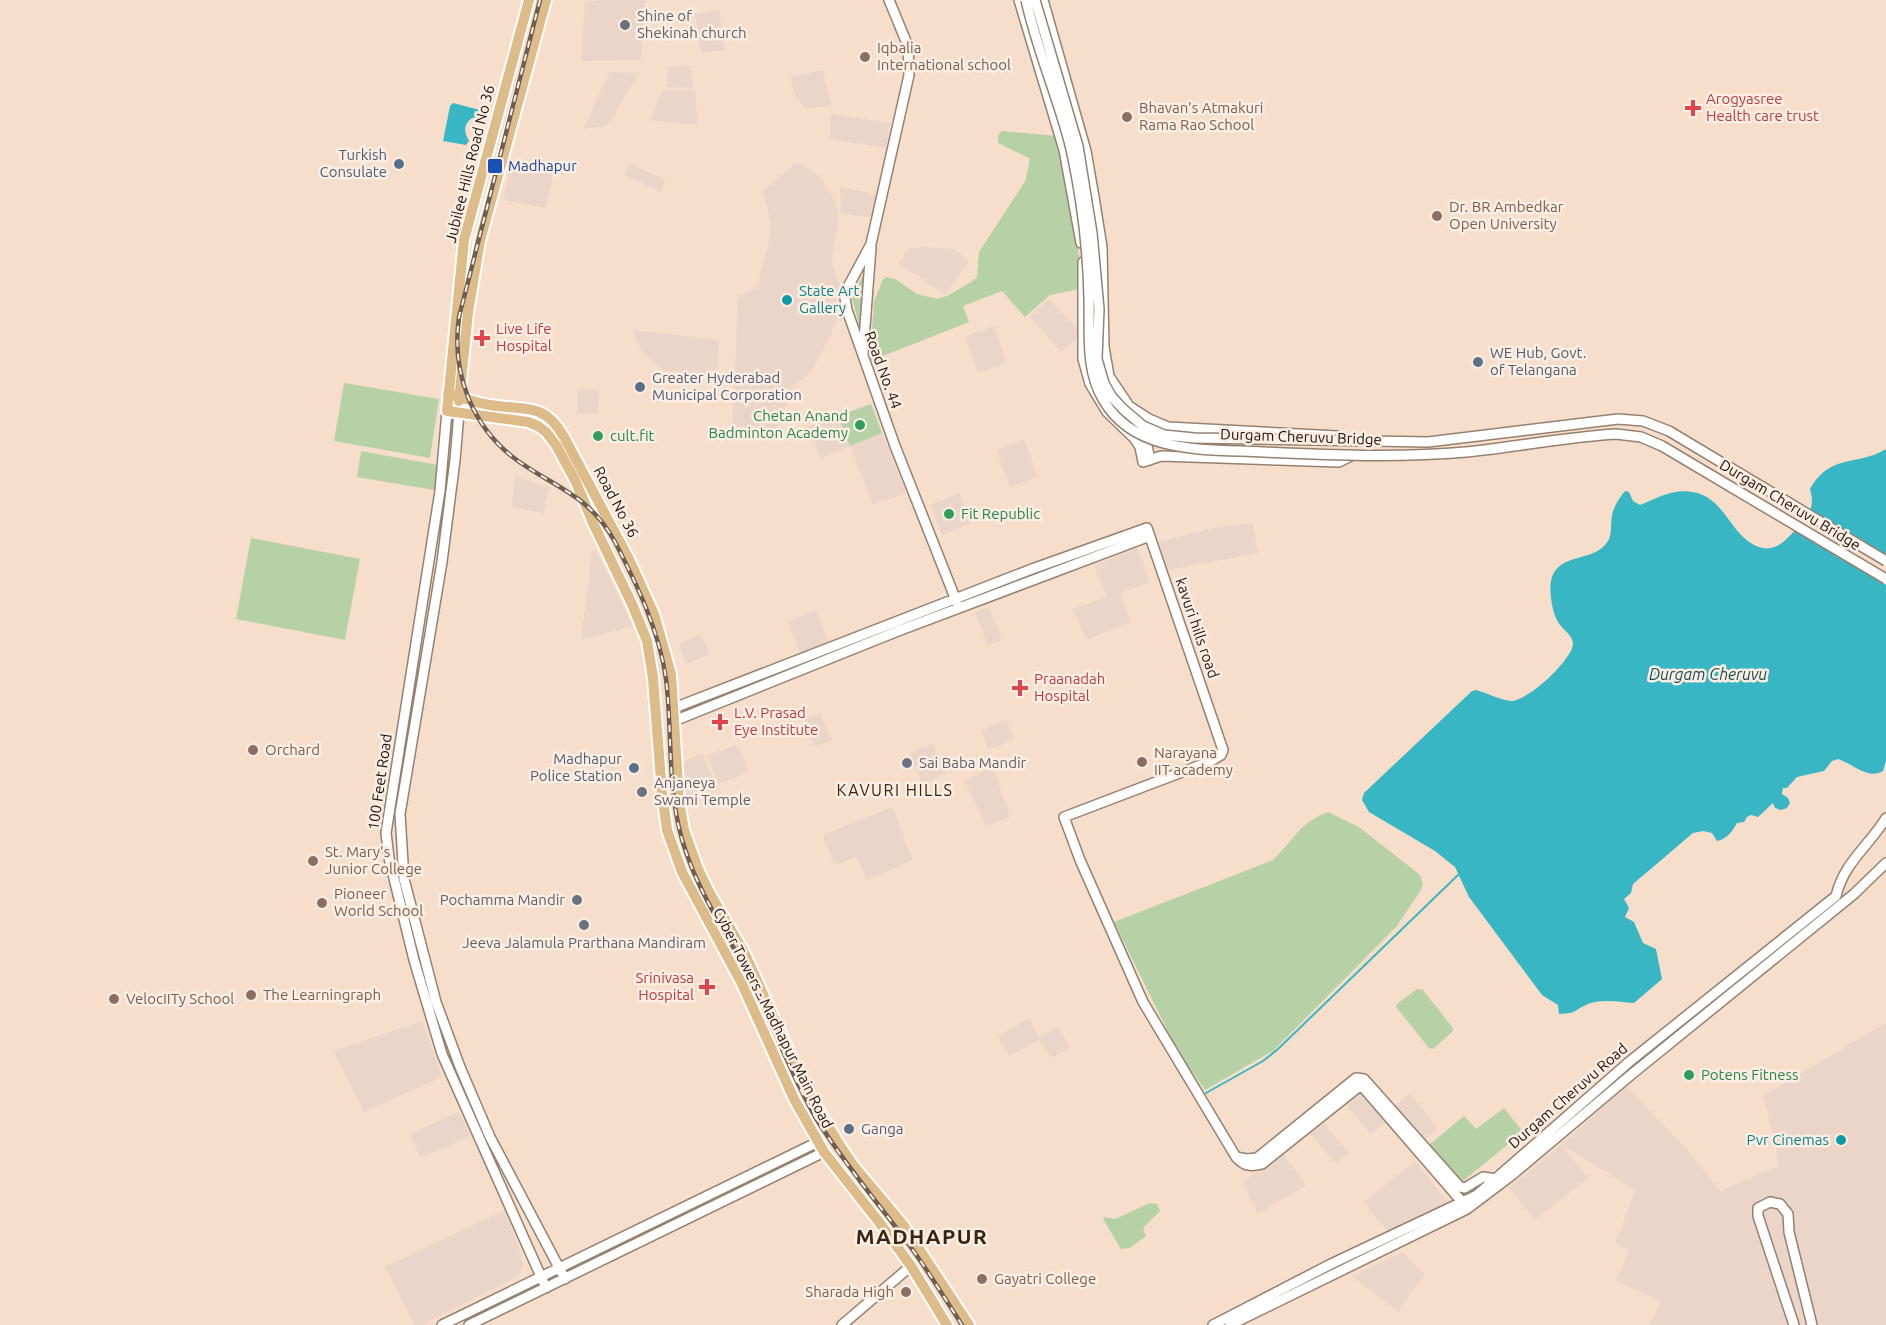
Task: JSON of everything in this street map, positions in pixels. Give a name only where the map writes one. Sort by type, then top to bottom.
[{"type":"main road","name":"Jubilee Hills Road No 36","points":[[447,411],[464,240],[530,0]]},
{"type":"main road","name":"Jubilee Hills Road No 36","points":[[459,413],[468,312],[480,242],[546,0]]},
{"type":"main road","name":"Road No. 44","points":[[889,0],[908,46],[909,75],[871,244],[849,285],[845,298],[850,324],[957,603]]},
{"type":"main road","name":"Durgam Cheruvu Bridge","points":[[1035,0],[1078,146],[1094,244],[1099,309],[1097,359],[1111,396],[1143,426],[1164,435],[1194,438],[1428,442],[1618,419],[1643,421],[1669,431],[1886,561]]},
{"type":"main road","points":[[1344,440],[1337,436],[1303,433],[1168,427],[1149,420],[1129,406],[1116,389],[1106,364],[1102,256],[1086,151],[1044,5],[1022,1],[1064,150],[1080,232],[1084,282],[1083,358],[1090,384],[1107,412],[1134,438],[1140,447],[1143,462],[1161,456],[1339,462],[1352,456]]},
{"type":"main road","name":"Durgam Cheruvu Bridge","points":[[1022,1],[1070,149],[1087,242],[1090,362],[1095,384],[1104,402],[1116,416],[1137,433],[1174,446],[1352,456],[1467,452],[1616,434],[1641,437],[1662,446],[1886,579]]},
{"type":"main road","points":[[863,355],[871,244]]},
{"type":"main road","name":"Road No 36","points":[[448,394],[491,406],[531,409],[543,413],[556,422],[601,505],[654,614],[671,674],[674,708]]},
{"type":"main road","name":"Road No 36","points":[[447,411],[528,422],[546,432],[556,445],[575,480],[647,641],[657,726]]},
{"type":"main road","name":"100 Feet Road","points":[[447,411],[440,491],[386,833],[389,858],[414,960],[442,1054],[546,1287]]},
{"type":"main road","points":[[1138,412],[1150,460]]},
{"type":"main road","name":"100 Feet Road","points":[[459,413],[442,562],[400,814],[404,879],[436,1002],[460,1067],[490,1137],[565,1279]]},
{"type":"main road","name":"kavuri hills road","points":[[674,708],[1149,532],[1223,750],[1221,755],[1210,761],[1064,817],[1080,860],[1131,977],[1159,1031],[1236,1157]]},
{"type":"main road","points":[[630,600],[646,595]]},
{"type":"main road","name":"kavuri hills road","points":[[674,721],[957,603]]},
{"type":"main road","points":[[697,700],[701,709]]},
{"type":"main road","name":"Cyber Towers - Madhapur Main Road","points":[[674,708],[679,801],[684,830],[705,884],[744,952],[806,1087],[838,1144],[904,1226],[969,1325]]},
{"type":"main road","name":"Cyber Towers - Madhapur Main Road","points":[[657,726],[666,823],[678,862],[742,984],[794,1099],[821,1147],[911,1266],[947,1325]]},
{"type":"main road","points":[[400,739],[412,741]]},
{"type":"main road","name":"Durgam Cheruvu Road","points":[[1467,1203],[1629,1062],[1836,896],[1839,882],[1847,867],[1886,818]]},
{"type":"main road","name":"Durgam Cheruvu Road","points":[[1213,1325],[1467,1203],[1512,1175],[1641,1066],[1854,894],[1886,863]]},
{"type":"main road","points":[[1236,1157],[1257,1158],[1356,1078],[1364,1079],[1457,1185],[1465,1188],[1483,1177],[1496,1179]]},
{"type":"main road","points":[[1236,1157],[1247,1166],[1262,1164],[1361,1085],[1467,1203]]},
{"type":"main road","points":[[442,1325],[559,1267],[821,1147]]},
{"type":"main road","points":[[469,1325],[565,1279],[821,1147]]},
{"type":"main road","points":[[1794,1325],[1758,1216],[1758,1208],[1770,1202],[1780,1204],[1788,1214],[1789,1232],[1812,1325]]},
{"type":"main road","points":[[842,1325],[911,1266]]},
{"type":"main road","name":"Durgam Cheruvu Road","points":[[1230,1325],[1320,1275]]},
{"type":"shaded area","points":[[645,0],[641,60],[581,61],[585,2]]},
{"type":"shaded area","points":[[719,10],[725,50],[701,53],[695,14]]},
{"type":"shaded area","points":[[691,65],[693,88],[667,87],[668,67]]},
{"type":"shaded area","points":[[823,70],[831,106],[805,109],[794,93],[790,77]]},
{"type":"shaded area","points":[[610,72],[639,73],[607,126],[583,129]]},
{"type":"shaded area","points":[[663,90],[695,90],[698,125],[650,120]]},
{"type":"shaded area","points":[[831,114],[890,123],[886,148],[830,139]]},
{"type":"shaded area","name":"State Art Gallery","points":[[797,162],[819,176],[833,197],[838,210],[832,258],[840,286],[836,298],[839,316],[813,368],[804,379],[793,385],[777,428],[732,436],[738,301],[741,295],[754,289],[758,283],[769,241],[771,224],[763,191]]},
{"type":"shaded area","points":[[630,164],[666,180],[661,192],[625,175]]},
{"type":"shaded area","points":[[510,165],[553,174],[546,208],[504,200]]},
{"type":"shaded area","points":[[840,187],[876,194],[873,218],[841,213]]},
{"type":"shaded area","points":[[922,247],[953,249],[969,261],[945,295],[898,263],[909,249]]},
{"type":"shaded area","points":[[1049,299],[1082,334],[1061,352],[1030,317]]},
{"type":"shaded area","points":[[994,326],[1007,363],[978,373],[965,336]]},
{"type":"shaded area","points":[[632,330],[719,340],[717,379],[663,370],[642,351]]},
{"type":"shaded area","points":[[578,389],[599,390],[598,414],[577,414]]},
{"type":"shaded area","points":[[838,416],[850,446],[821,458],[808,427]]},
{"type":"shaded area","points":[[882,433],[906,493],[873,505],[850,446]]},
{"type":"shaded area","points":[[1024,439],[1038,477],[1010,487],[996,450]]},
{"type":"shaded area","points":[[515,476],[549,487],[544,513],[512,507]]},
{"type":"shaded area","points":[[960,493],[971,523],[942,535],[930,505]]},
{"type":"shaded area","points":[[1252,523],[1258,553],[1168,570],[1159,542],[1214,528]]},
{"type":"shaded area","points":[[1137,547],[1150,582],[1120,593],[1131,622],[1086,640],[1073,609],[1107,597],[1094,566]]},
{"type":"shaded area","points":[[596,550],[633,626],[581,640],[592,551]]},
{"type":"shaded area","points":[[989,607],[1002,640],[987,645],[975,612]]},
{"type":"shaded area","points":[[816,610],[829,642],[800,653],[788,622]]},
{"type":"shaded area","points":[[701,634],[710,654],[686,664],[679,644]]},
{"type":"shaded area","points":[[820,713],[832,740],[815,747],[804,720]]},
{"type":"shaded area","points":[[1006,719],[1015,739],[989,750],[981,731]]},
{"type":"shaded area","points":[[933,743],[946,774],[922,784],[910,753]]},
{"type":"shaded area","points":[[738,745],[749,772],[719,784],[706,755]]},
{"type":"shaded area","points":[[702,753],[716,785],[688,796],[682,784],[683,762]]},
{"type":"shaded area","points":[[993,767],[1010,817],[986,826],[964,780]]},
{"type":"shaded area","points":[[893,807],[912,860],[867,880],[857,857],[834,865],[823,835]]},
{"type":"shaded area","points":[[1029,1018],[1039,1037],[1058,1027],[1070,1047],[1051,1058],[1040,1039],[1010,1056],[998,1036]]},
{"type":"shaded area","points":[[422,1021],[442,1077],[364,1112],[334,1051]]},
{"type":"shaded area","points":[[1886,1023],[1886,1325],[1649,1325],[1661,1301],[1616,1281],[1629,1250],[1616,1243],[1635,1190],[1562,1145],[1588,1178],[1535,1220],[1509,1188],[1626,1086],[1692,1155],[1720,1191],[1778,1166],[1776,1146],[1763,1096]]},
{"type":"shaded area","points":[[1361,1093],[1386,1122],[1371,1134],[1346,1105]]},
{"type":"shaded area","points":[[1410,1093],[1438,1129],[1420,1143],[1392,1109]]},
{"type":"shaded area","points":[[459,1112],[470,1136],[421,1158],[410,1134]]},
{"type":"shaded area","points":[[1324,1123],[1349,1153],[1336,1163],[1310,1134]]},
{"type":"shaded area","points":[[1283,1154],[1306,1185],[1258,1214],[1242,1182]]},
{"type":"shaded area","points":[[1415,1161],[1450,1206],[1395,1239],[1363,1203]]},
{"type":"shaded area","points":[[505,1210],[523,1266],[521,1272],[516,1277],[422,1325],[414,1325],[385,1267]]},
{"type":"shaded area","points":[[1403,1252],[1425,1274],[1398,1311],[1352,1276]]},
{"type":"green space","points":[[1002,131],[1058,136],[1085,288],[1050,295],[1025,317],[1002,291],[963,306],[969,322],[870,361],[874,302],[883,279],[887,277],[895,279],[917,294],[938,299],[949,295],[977,277],[979,252],[1026,180],[1029,164],[1029,158],[998,143],[998,135]]},
{"type":"green space","points":[[867,266],[861,333],[852,298]]},
{"type":"green space","points":[[344,383],[439,399],[430,458],[334,441]]},
{"type":"green space","name":"Chetan Anand Badminton Academy","points":[[871,404],[882,433],[850,446],[838,416]]},
{"type":"green space","points":[[361,451],[438,465],[434,490],[357,477]]},
{"type":"green space","points":[[251,538],[360,559],[345,640],[236,619]]},
{"type":"green space","points":[[1328,812],[1359,827],[1420,875],[1423,885],[1421,890],[1396,927],[1274,1050],[1205,1090],[1179,1054],[1114,922],[1273,860],[1304,826]]},
{"type":"green space","points":[[1417,989],[1423,990],[1453,1028],[1453,1031],[1433,1049],[1429,1048],[1396,1007]]},
{"type":"green space","points":[[1504,1108],[1523,1132],[1462,1182],[1429,1145],[1464,1116],[1476,1129]]},
{"type":"green space","points":[[1150,1203],[1157,1204],[1160,1211],[1144,1227],[1146,1236],[1130,1248],[1121,1249],[1103,1219],[1104,1217],[1115,1219]]},
{"type":"water","points":[[453,103],[480,110],[479,117],[472,118],[466,126],[465,132],[469,141],[466,145],[443,141],[450,106]]},
{"type":"water","name":"Durgam Cheruvu","points":[[1886,449],[1886,761],[1883,771],[1872,774],[1838,759],[1832,761],[1824,771],[1797,777],[1787,788],[1783,788],[1782,794],[1788,798],[1790,803],[1787,808],[1781,810],[1775,808],[1773,803],[1758,817],[1751,815],[1744,822],[1737,823],[1729,835],[1717,841],[1712,833],[1703,831],[1693,833],[1633,884],[1631,893],[1624,899],[1629,908],[1625,917],[1634,922],[1643,943],[1656,949],[1662,979],[1634,1003],[1597,1002],[1571,1013],[1559,1014],[1558,1005],[1542,995],[1469,897],[1455,867],[1435,851],[1369,812],[1362,800],[1364,793],[1472,691],[1476,690],[1511,701],[1519,699],[1538,687],[1565,660],[1573,644],[1554,612],[1551,600],[1552,577],[1562,565],[1592,554],[1608,542],[1614,508],[1625,491],[1629,492],[1633,501],[1640,505],[1675,492],[1697,493],[1714,502],[1746,539],[1754,545],[1769,548],[1781,544],[1805,518],[1811,507],[1810,489],[1826,470]]},
{"type":"pier","points":[[1807,508],[1886,557],[1886,585],[1792,529]]},
{"type":"waterway","points":[[1206,1093],[1263,1061],[1278,1049],[1458,875]]},
{"type":"railway","points":[[540,0],[459,317],[458,358],[468,398],[477,416],[502,448],[584,504],[605,526],[615,542],[653,625],[663,661],[675,810],[686,852],[698,883],[747,972],[817,1120],[849,1167],[914,1252],[962,1325]]},
{"type":"place","name":"Shine of Shekinah church","points":[[625,25]]},
{"type":"place","name":"Iqbalia International school","points":[[865,57]]},
{"type":"place","name":"Arogyasree Health care trust","points":[[1693,108]]},
{"type":"place","name":"Bhavan's Atmakuri Rama Rao School","points":[[1127,117]]},
{"type":"place","name":"Turkish Consulate","points":[[399,164]]},
{"type":"place","name":"Madhapur","points":[[495,166]]},
{"type":"place","name":"Dr. BR Ambedkar Open University","points":[[1437,216]]},
{"type":"place","name":"State Art Gallery","points":[[787,300]]},
{"type":"place","name":"Live Life Hospital","points":[[482,338]]},
{"type":"place","name":"WE Hub, Govt. of Telangana","points":[[1478,362]]},
{"type":"place","name":"Greater Hyderabad Municipal Corporation","points":[[640,387]]},
{"type":"place","name":"Chetan Anand Badminton Academy","points":[[860,425]]},
{"type":"place","name":"cult.fit","points":[[598,436]]},
{"type":"place","name":"Fit Republic","points":[[949,514]]},
{"type":"place","name":"Praanadah Hospital","points":[[1020,688]]},
{"type":"place","name":"L.V. Prasad Eye Institute","points":[[720,722]]},
{"type":"place","name":"Orchard","points":[[253,750]]},
{"type":"place","name":"Narayana IIT academy","points":[[1142,762]]},
{"type":"place","name":"Sai Baba Mandir","points":[[907,763]]},
{"type":"place","name":"Madhapur Police Station","points":[[634,768]]},
{"type":"place","name":"Anjaneya Swami Temple","points":[[642,792]]},
{"type":"place","name":"St. Mary's Junior College","points":[[313,861]]},
{"type":"place","name":"Pochamma Mandir","points":[[577,900]]},
{"type":"place","name":"Pioneer World School","points":[[322,903]]},
{"type":"place","name":"Jeeva Jalamula Prarthana Mandiram","points":[[584,925]]},
{"type":"place","name":"Srinivasa Hospital","points":[[707,987]]},
{"type":"place","name":"The Learningraph","points":[[251,995]]},
{"type":"place","name":"VelocIITy School","points":[[114,999]]},
{"type":"place","name":"Potens Fitness","points":[[1689,1075]]},
{"type":"place","name":"Ganga","points":[[849,1129]]},
{"type":"place","name":"Pvr Cinemas","points":[[1841,1140]]},
{"type":"place","name":"Gayatri College","points":[[982,1279]]},
{"type":"place","name":"Sharada High","points":[[906,1292]]},
{"type":"district","name":"KAVURI HILLS","points":[[895,790]]},
{"type":"district","name":"MADHAPUR","points":[[922,1237]]}]
